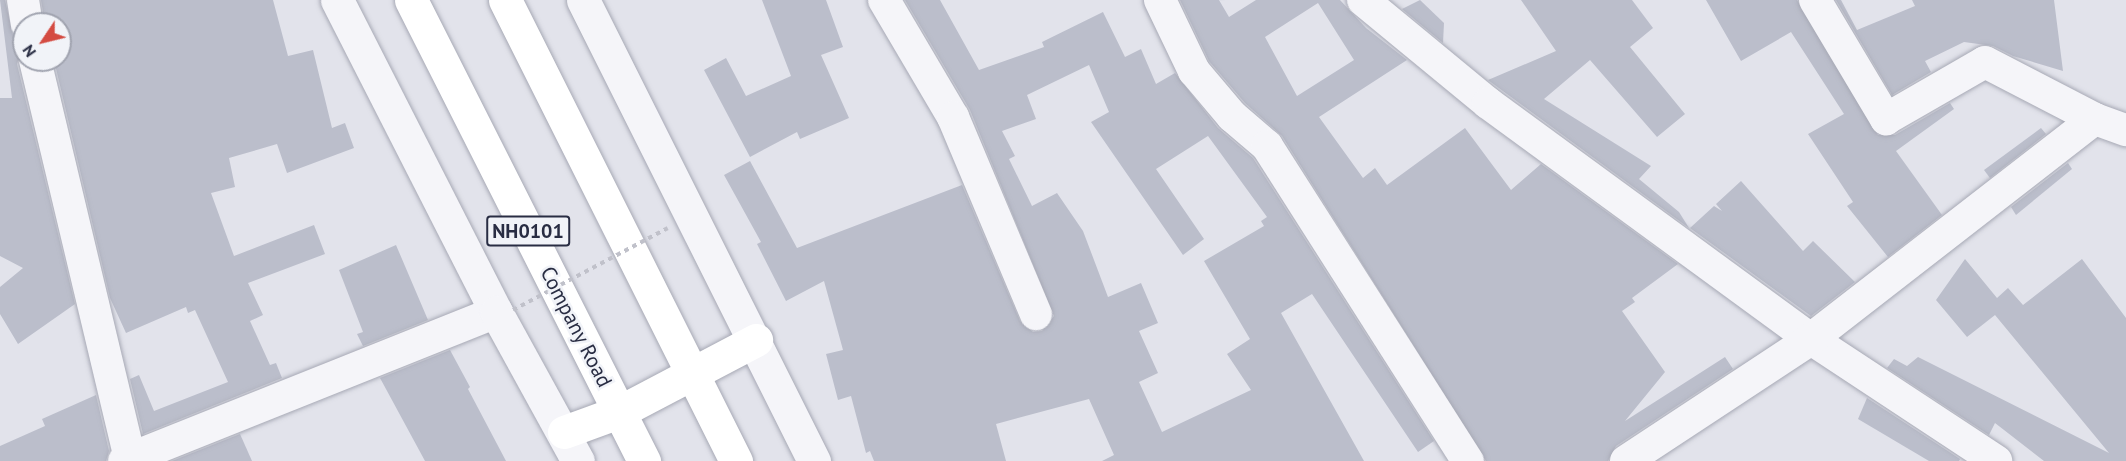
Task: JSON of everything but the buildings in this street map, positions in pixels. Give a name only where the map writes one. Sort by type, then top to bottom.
[{"type":"highway","name":"Company Road","points":[[411,0],[644,461]]},
{"type":"highway","points":[[505,0],[736,461]]},
{"type":"highway","points":[[564,432],[619,412],[692,376],[756,340]]},
{"type":"street","points":[[337,0],[505,311],[579,461]]},
{"type":"street","points":[[583,0],[756,340],[814,461]]},
{"type":"street","points":[[884,0],[953,117],[1036,314]]},
{"type":"street","points":[[1160,0],[1194,71],[1232,116],[1267,146],[1468,461]]},
{"type":"street","points":[[1363,0],[1488,103],[1811,339],[1996,461]]},
{"type":"street","points":[[1815,0],[1886,119],[1985,62],[2095,119],[2126,130]]},
{"type":"street","points":[[38,72],[127,460],[505,311]]},
{"type":"street","points":[[1626,461],[1811,339],[2095,119]]},
{"type":"path","points":[[505,311],[668,228]]}]
